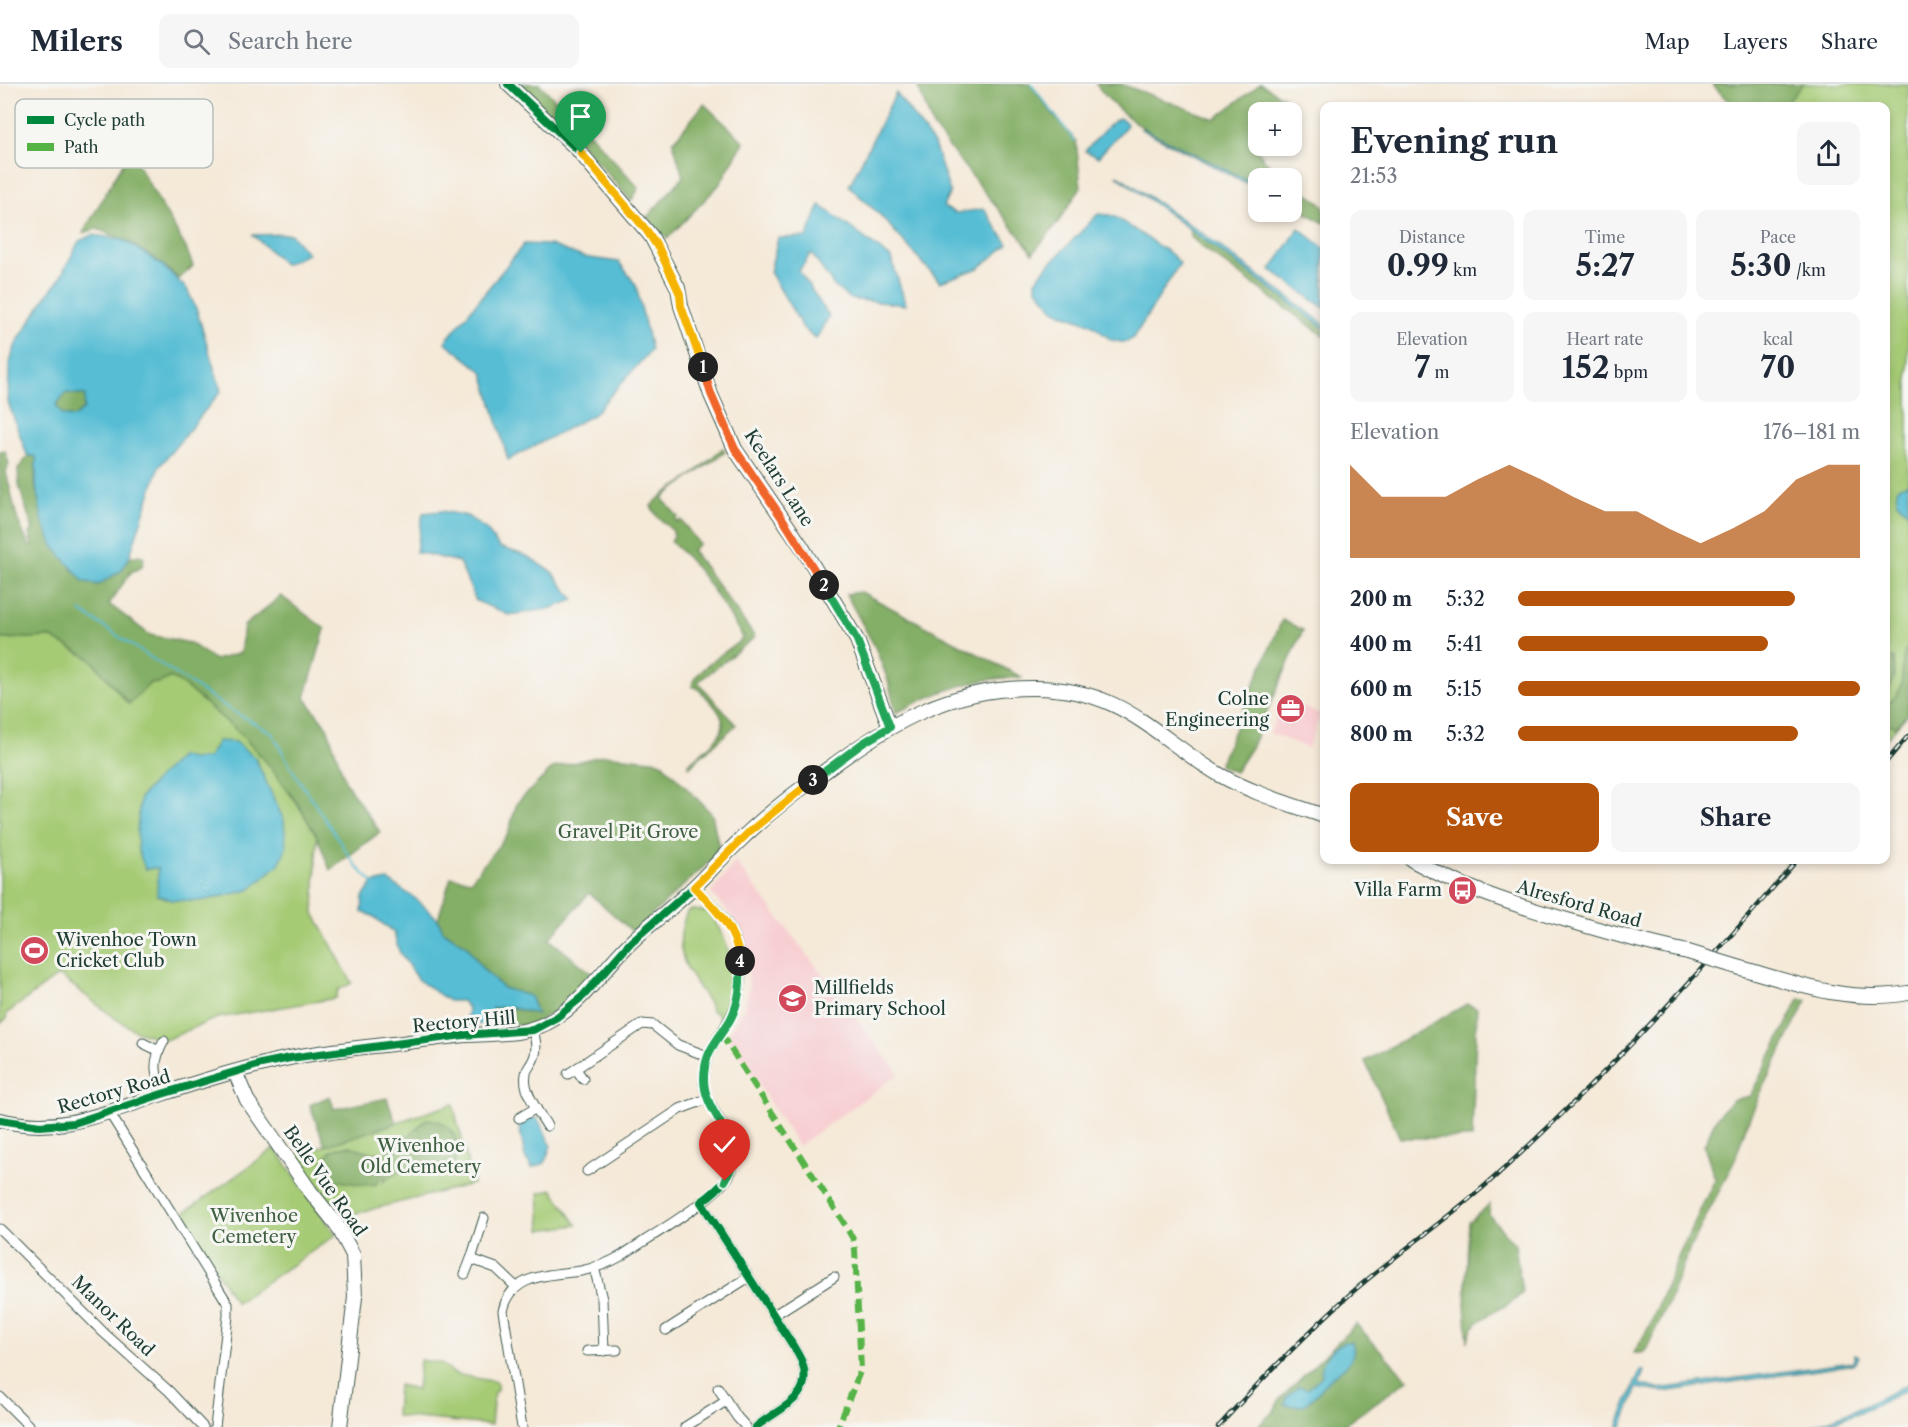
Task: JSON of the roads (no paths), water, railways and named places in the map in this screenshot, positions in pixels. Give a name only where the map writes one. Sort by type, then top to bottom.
[{"type":"street","name":"Keelars Lane","points":[[508,84],[578,150],[656,243],[678,288],[681,306],[711,394],[735,449],[802,548],[857,640],[890,727]]},
{"type":"street","points":[[890,727],[941,703],[978,693],[1015,688],[1072,690],[1098,697],[1125,710],[1234,782],[1320,814]]},
{"type":"street","name":"Rectory Hill","points":[[235,1072],[290,1058],[318,1054],[463,1035],[533,1030],[557,1017],[583,996],[631,942],[694,887],[733,847],[794,793],[857,747],[890,727]]},
{"type":"street","name":"Alresford Road","points":[[1420,864],[1492,898],[1628,938],[1688,952],[1800,986],[1841,995],[1879,997],[1908,993]]},
{"type":"street","points":[[522,1427],[504,1311],[505,1303],[516,1287],[542,1275],[607,1264],[701,1202],[725,1181],[734,1165],[735,1155],[732,1142],[707,1099],[704,1081],[707,1056],[735,1008],[741,984],[740,958],[732,932],[722,916],[694,887]]},
{"type":"street","points":[[583,1079],[572,1071],[642,1024],[653,1025],[678,1045],[707,1056]]},
{"type":"street","points":[[533,1030],[536,1056],[525,1074],[536,1107],[547,1126]]},
{"type":"street","points":[[162,1094],[155,1069],[164,1041]]},
{"type":"street","points":[[143,1043],[159,1051]]},
{"type":"street","name":"Rectory Road","points":[[0,1120],[40,1126],[74,1123],[235,1072]]},
{"type":"street","name":"Belle Vue Road","points":[[235,1072],[253,1108],[310,1191],[337,1225],[353,1255],[355,1297],[340,1427]]},
{"type":"street","points":[[586,1159],[589,1170],[680,1109],[707,1099]]},
{"type":"street","points":[[519,1118],[536,1107]]},
{"type":"street","points":[[110,1112],[228,1304],[215,1427]]},
{"type":"street","points":[[701,1202],[774,1315],[803,1365],[802,1390],[796,1399],[756,1427]]},
{"type":"street","points":[[465,1274],[486,1224]]},
{"type":"street","name":"Manor Road","points":[[1,1232],[203,1427]]},
{"type":"street","points":[[471,1259],[496,1268],[516,1287]]},
{"type":"street","points":[[594,1267],[602,1299],[604,1351]]},
{"type":"street","points":[[670,1330],[749,1277]]},
{"type":"street","points":[[774,1315],[827,1278]]},
{"type":"street","points":[[586,1352],[617,1350]]},
{"type":"street","points":[[718,1388],[746,1427]]},
{"type":"street","points":[[0,1397],[30,1427]]},
{"type":"street","points":[[681,1417],[686,1426],[726,1401]]},
{"type":"water","points":[[896,93],[934,144],[950,192],[943,207],[956,213],[984,209],[1008,244],[979,268],[940,282],[880,215],[849,186]]},
{"type":"water","points":[[1119,118],[1127,125],[1098,157],[1085,151],[1109,125]]},
{"type":"water","points":[[1141,129],[1248,181],[1248,184]]},
{"type":"water","points":[[1117,176],[1199,231],[1320,321],[1320,325]]},
{"type":"water","points":[[820,205],[891,258],[906,305],[850,299],[834,286],[811,253],[799,271],[829,316],[816,339],[803,328],[770,272],[778,238],[807,237]]},
{"type":"water","points":[[1098,214],[1117,218],[1171,254],[1180,263],[1133,338],[1127,342],[1111,340],[1091,324],[1063,314],[1053,308],[1036,288],[1036,281],[1042,272]]},
{"type":"water","points":[[1299,228],[1320,245],[1320,305],[1271,270]]},
{"type":"water","points":[[291,234],[308,254],[284,264],[253,235]]},
{"type":"water","points":[[93,235],[120,239],[129,243],[161,264],[187,289],[197,311],[221,391],[159,467],[129,558],[121,571],[98,585],[83,581],[53,546],[42,519],[36,487],[36,457],[27,455],[8,402],[9,367],[17,342],[59,280],[79,241]],"holes":[[[66,393],[85,395],[84,409],[74,417],[62,415],[56,405]]]},
{"type":"water","points":[[524,244],[550,245],[583,257],[619,262],[636,285],[651,350],[593,415],[508,460],[483,372],[445,342]]},
{"type":"water","points":[[1908,483],[1908,512],[1899,504],[1896,495],[1898,487]]},
{"type":"water","points":[[442,511],[467,516],[487,530],[499,547],[527,556],[552,572],[574,600],[549,609],[509,615],[476,601],[459,562],[416,552],[423,513]]},
{"type":"water","points":[[218,741],[235,742],[255,758],[284,821],[286,848],[279,864],[249,890],[201,901],[172,900],[157,895],[158,868],[145,869],[138,850],[140,798],[181,756],[191,759],[208,758]]},
{"type":"water","points":[[388,880],[416,899],[438,919],[443,931],[467,946],[482,968],[503,988],[530,996],[537,1014],[508,1007],[492,1008],[490,1023],[466,1026],[468,1008],[462,1001],[449,1001],[417,979],[399,951],[394,933],[373,916],[362,912],[363,897],[373,883]]},
{"type":"water","points":[[532,1117],[538,1119],[551,1145],[545,1163],[532,1168],[525,1157],[519,1124]]},
{"type":"water","points":[[1344,1342],[1352,1342],[1353,1349],[1353,1355],[1347,1365],[1304,1405],[1285,1405],[1287,1397],[1299,1386],[1308,1389],[1322,1376],[1324,1360]]},
{"type":"water","points":[[1855,1354],[1859,1356],[1856,1363],[1838,1367],[1662,1392],[1637,1388],[1622,1427],[1619,1427],[1620,1419],[1640,1371],[1644,1371],[1639,1384],[1658,1389],[1852,1362],[1855,1360]]},
{"type":"water","points":[[1908,1384],[1908,1389],[1866,1410],[1817,1427],[1809,1427],[1862,1407]]},
{"type":"waterway","points":[[1031,84],[1075,141]]},
{"type":"waterway","points":[[80,611],[229,709],[272,733],[293,771],[356,866],[373,883]]},
{"type":"railway","points":[[1890,757],[1908,736]]},
{"type":"railway","points":[[1218,1427],[1349,1295],[1479,1191],[1576,1100],[1726,942],[1794,864]]},
{"type":"place","name":"Colne Engineering","points":[[1290,709]]},
{"type":"place","name":"Villa Farm","points":[[1463,890]]},
{"type":"place","name":"Wivenhoe Town Cricket Club","points":[[35,950]]},
{"type":"place","name":"Millfields Primary School","points":[[793,998]]},
{"type":"park label","name":"Gravel Pit Grove","points":[[628,832]]},
{"type":"park label","name":"Wivenhoe Old Cemetery","points":[[421,1156]]},
{"type":"park label","name":"Wivenhoe Cemetery","points":[[254,1226]]}]
